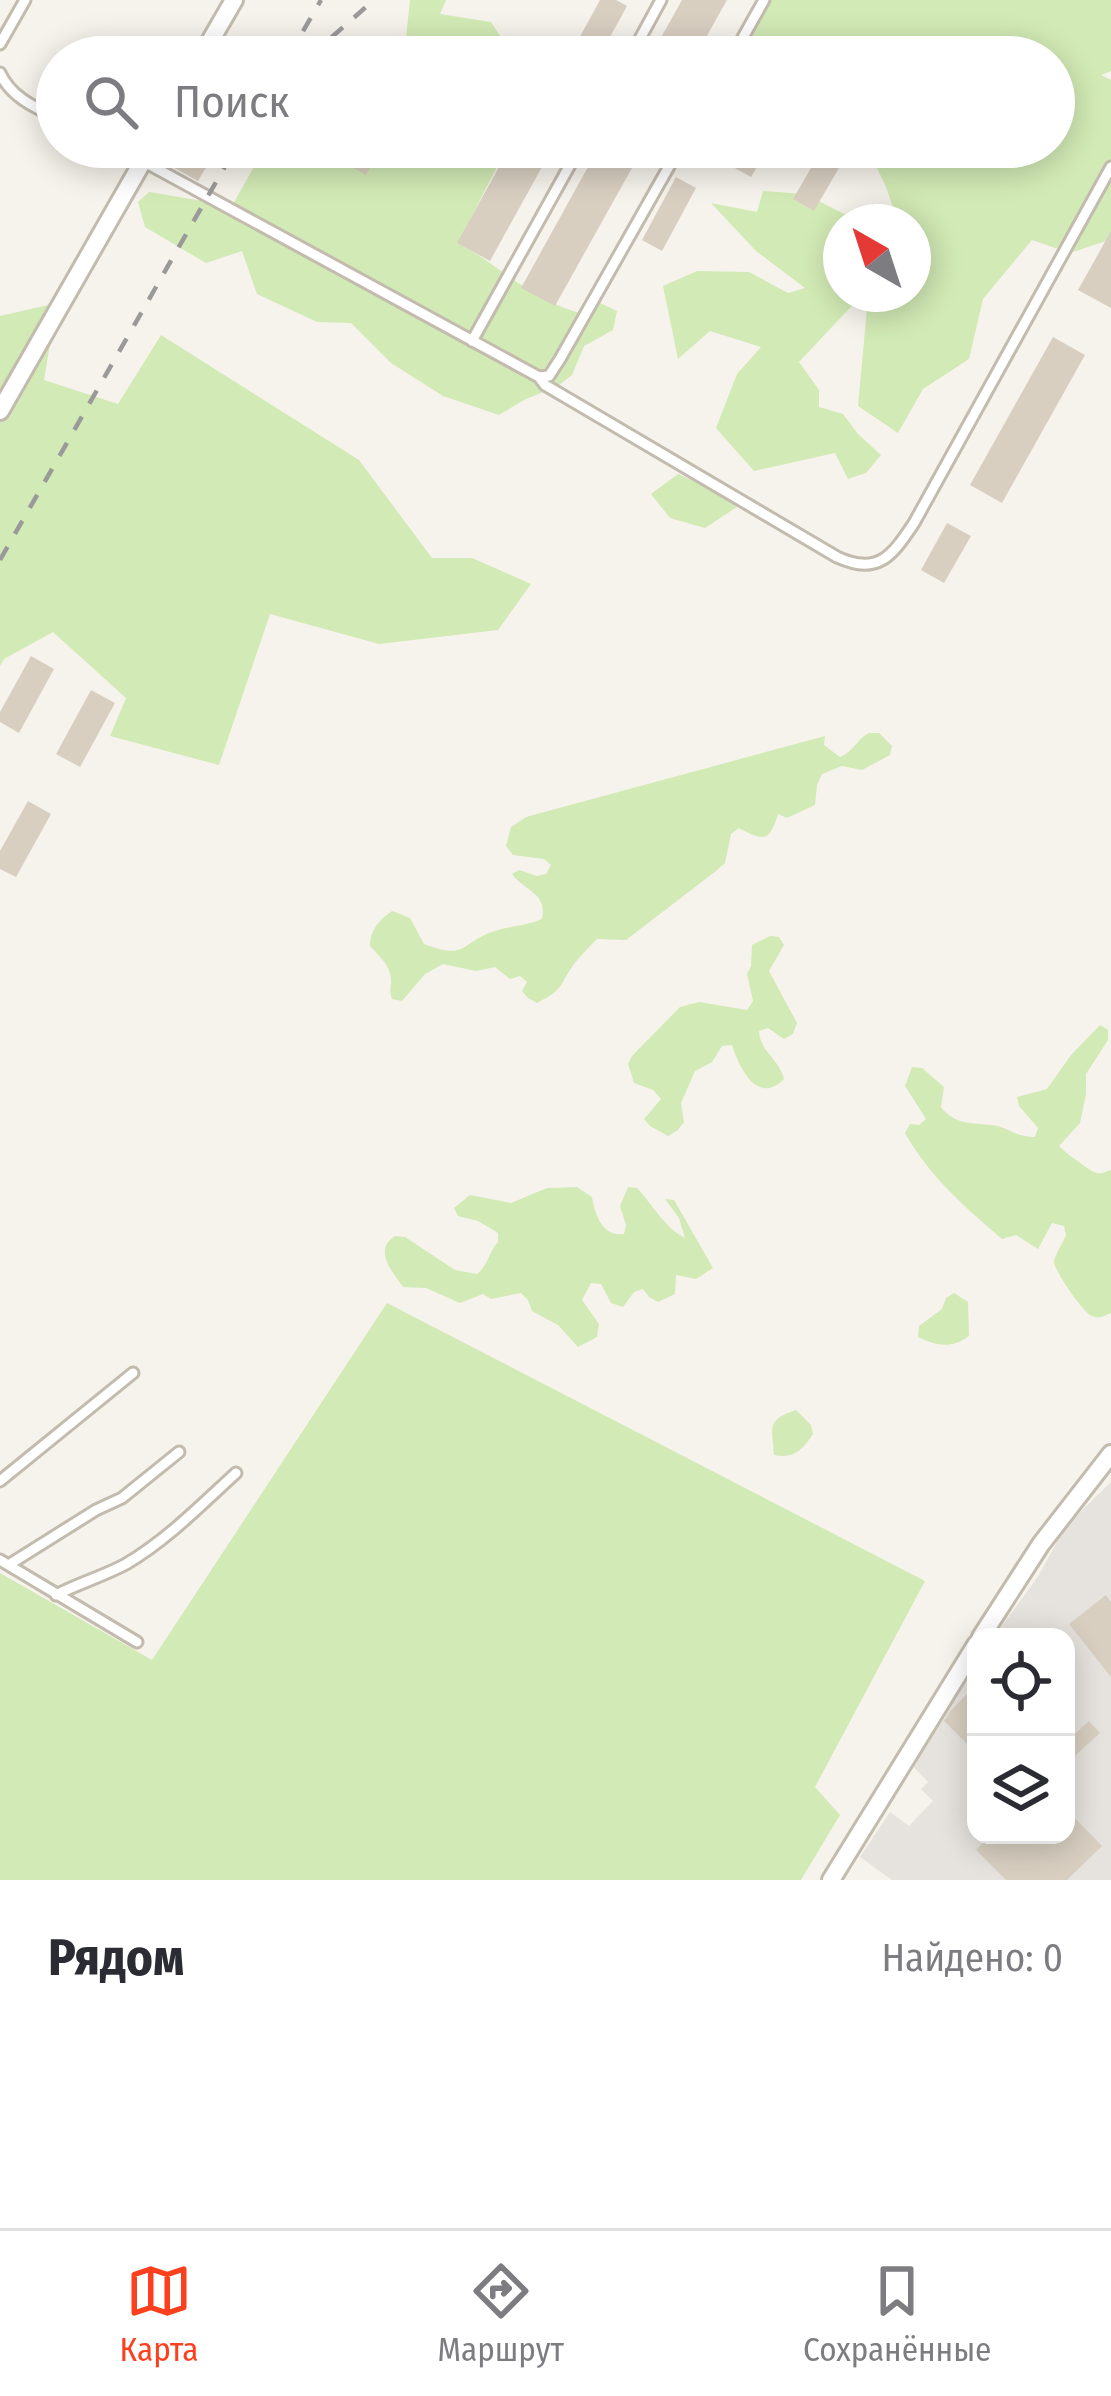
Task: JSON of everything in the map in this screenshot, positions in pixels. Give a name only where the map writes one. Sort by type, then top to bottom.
[{"type":"street","points":[[213,36],[234,0]]},
{"type":"street","points":[[0,411],[138,168]]},
{"type":"street","points":[[987,1628],[1041,1544],[1111,1454]]},
{"type":"street","points":[[831,1880],[967,1660]]},
{"type":"lane","points":[[0,44],[25,0]]},
{"type":"lane","points":[[642,36],[662,0]]},
{"type":"lane","points":[[744,36],[764,0]]},
{"type":"lane","points":[[0,73],[19,98],[36,107]]},
{"type":"lane","points":[[173,168],[539,377],[545,385],[837,557],[854,565],[871,565],[893,554],[914,524],[1111,167]]},
{"type":"lane","points":[[472,341],[568,168]]},
{"type":"lane","points":[[539,377],[549,376],[560,359],[668,168]]},
{"type":"lane","points":[[0,1481],[133,1373]]},
{"type":"lane","points":[[137,1642],[5,1562],[122,1498],[179,1452]]},
{"type":"lane","points":[[56,1595],[122,1566],[162,1540],[236,1473]]},
{"type":"shaded area","points":[[1111,1482],[1111,1880],[892,1880],[860,1857],[890,1812],[909,1826],[933,1801],[921,1789],[928,1782],[910,1763],[967,1674],[967,1844],[1075,1844],[1075,1628],[1001,1628],[1039,1575],[1065,1527]]},
{"type":"green space","points":[[410,0],[446,0],[440,14],[491,22],[500,36],[406,36]]},
{"type":"green space","points":[[762,0],[1111,0],[1111,71],[1101,75],[1111,80],[1111,231],[1106,241],[1070,253],[1032,240],[983,299],[969,359],[923,389],[898,433],[858,406],[867,312],[931,312],[931,204],[892,204],[877,168],[1075,168],[1075,36],[740,36]]},
{"type":"green space","points":[[253,168],[496,168],[458,243],[564,308],[583,314],[596,301],[617,311],[613,330],[584,346],[572,375],[558,386],[499,415],[443,396],[391,363],[351,323],[317,322],[257,294],[242,251],[206,263],[145,227],[138,202],[149,192],[232,206]]},
{"type":"green space","points":[[763,191],[805,194],[824,204],[823,312],[846,312],[799,362],[819,390],[819,407],[843,414],[881,455],[866,473],[848,479],[835,453],[754,471],[716,428],[737,374],[761,347],[710,331],[678,359],[663,286],[697,271],[749,272],[788,293],[805,288],[756,251],[711,203],[757,212]]},
{"type":"green space","points":[[57,303],[44,380],[118,404],[161,335],[359,460],[432,558],[472,558],[531,584],[498,630],[379,644],[270,614],[219,765],[110,736],[126,698],[53,632],[4,659],[0,666],[0,316]]},
{"type":"green space","points":[[678,474],[737,507],[705,528],[670,518],[651,494]]},
{"type":"green space","points":[[869,733],[879,733],[892,746],[890,755],[862,770],[842,766],[822,774],[815,805],[787,818],[778,814],[765,836],[739,828],[731,834],[725,863],[716,871],[626,940],[597,939],[546,998],[537,1003],[528,998],[522,991],[527,982],[520,976],[510,979],[495,967],[476,971],[443,964],[425,974],[402,1001],[392,999],[389,970],[370,946],[376,926],[392,911],[410,918],[424,944],[449,951],[495,931],[542,919],[542,903],[512,874],[519,870],[546,874],[551,865],[544,859],[513,855],[506,846],[511,827],[526,817],[825,736],[824,745],[840,757]]},
{"type":"green space","points":[[779,937],[784,945],[769,971],[797,1023],[793,1034],[784,1039],[768,1028],[759,1031],[784,1079],[774,1086],[758,1086],[744,1073],[732,1045],[722,1046],[712,1062],[695,1071],[681,1103],[684,1122],[678,1130],[668,1136],[650,1126],[644,1119],[661,1099],[653,1090],[634,1083],[628,1064],[632,1056],[680,1007],[699,1002],[747,1010],[753,1001],[747,974],[752,945]]},
{"type":"green space","points":[[1100,1025],[1108,1030],[1108,1040],[1086,1074],[1080,1123],[1059,1146],[1094,1172],[1111,1170],[1111,1313],[1097,1317],[1083,1308],[1055,1267],[1066,1235],[1064,1226],[1052,1223],[1038,1249],[1016,1235],[1002,1239],[936,1177],[905,1133],[910,1124],[919,1125],[926,1119],[905,1086],[912,1067],[922,1068],[944,1087],[941,1107],[953,1118],[1035,1137],[1038,1128],[1017,1097],[1047,1089]]},
{"type":"green space","points":[[577,1187],[592,1197],[601,1224],[617,1234],[624,1234],[620,1206],[628,1187],[637,1188],[685,1238],[679,1218],[665,1199],[674,1200],[713,1268],[696,1279],[676,1275],[675,1294],[658,1302],[643,1289],[634,1292],[623,1307],[611,1303],[601,1284],[591,1283],[582,1300],[599,1324],[597,1337],[578,1347],[558,1325],[532,1311],[521,1293],[491,1299],[483,1294],[460,1303],[426,1288],[403,1287],[387,1261],[389,1242],[395,1236],[405,1237],[455,1270],[477,1274],[498,1242],[498,1233],[458,1216],[454,1208],[470,1195],[511,1203],[547,1188]]},
{"type":"green space","points":[[954,1293],[968,1302],[969,1336],[944,1345],[918,1337],[919,1326]]},
{"type":"green space","points":[[387,1303],[925,1581],[815,1787],[840,1815],[801,1880],[0,1880],[0,1573],[152,1660]]},
{"type":"green space","points":[[796,1410],[813,1434],[797,1452],[774,1455],[775,1421]]},
{"type":"building","points":[[600,0],[627,6],[611,36],[580,36]]},
{"type":"building","points":[[682,0],[727,0],[707,36],[662,36]]},
{"type":"building","points":[[174,168],[206,168],[198,181]]},
{"type":"building","points":[[498,168],[541,168],[490,261],[457,243]]},
{"type":"building","points":[[587,168],[632,168],[555,306],[521,288]]},
{"type":"building","points":[[735,168],[756,168],[751,177]]},
{"type":"building","points":[[811,168],[839,168],[814,211],[793,199]]},
{"type":"building","points":[[676,177],[696,188],[662,251],[642,240]]},
{"type":"building","points":[[1111,231],[1111,308],[1078,290]]},
{"type":"building","points":[[1053,337],[1085,355],[1002,503],[970,485]]},
{"type":"building","points":[[947,523],[971,536],[944,583],[921,570]]},
{"type":"building","points":[[31,656],[54,669],[19,733],[0,722],[0,712]]},
{"type":"building","points":[[91,690],[115,703],[80,767],[56,754]]},
{"type":"building","points":[[28,801],[51,814],[16,877],[0,869],[0,851]]},
{"type":"building","points":[[1106,1595],[1111,1602],[1111,1677],[1075,1628],[1069,1624]]},
{"type":"building","points":[[967,1694],[967,1744],[944,1721]]},
{"type":"building","points":[[1089,1721],[1100,1733],[1075,1756],[1075,1734]]},
{"type":"building","points":[[1075,1818],[1102,1846],[1067,1880],[1006,1880],[976,1850],[982,1844],[1075,1844]]},
{"type":"railway","points":[[300,36],[321,0]]},
{"type":"railway","points":[[333,36],[374,0]]},
{"type":"railway","points":[[0,560],[224,168]]}]
